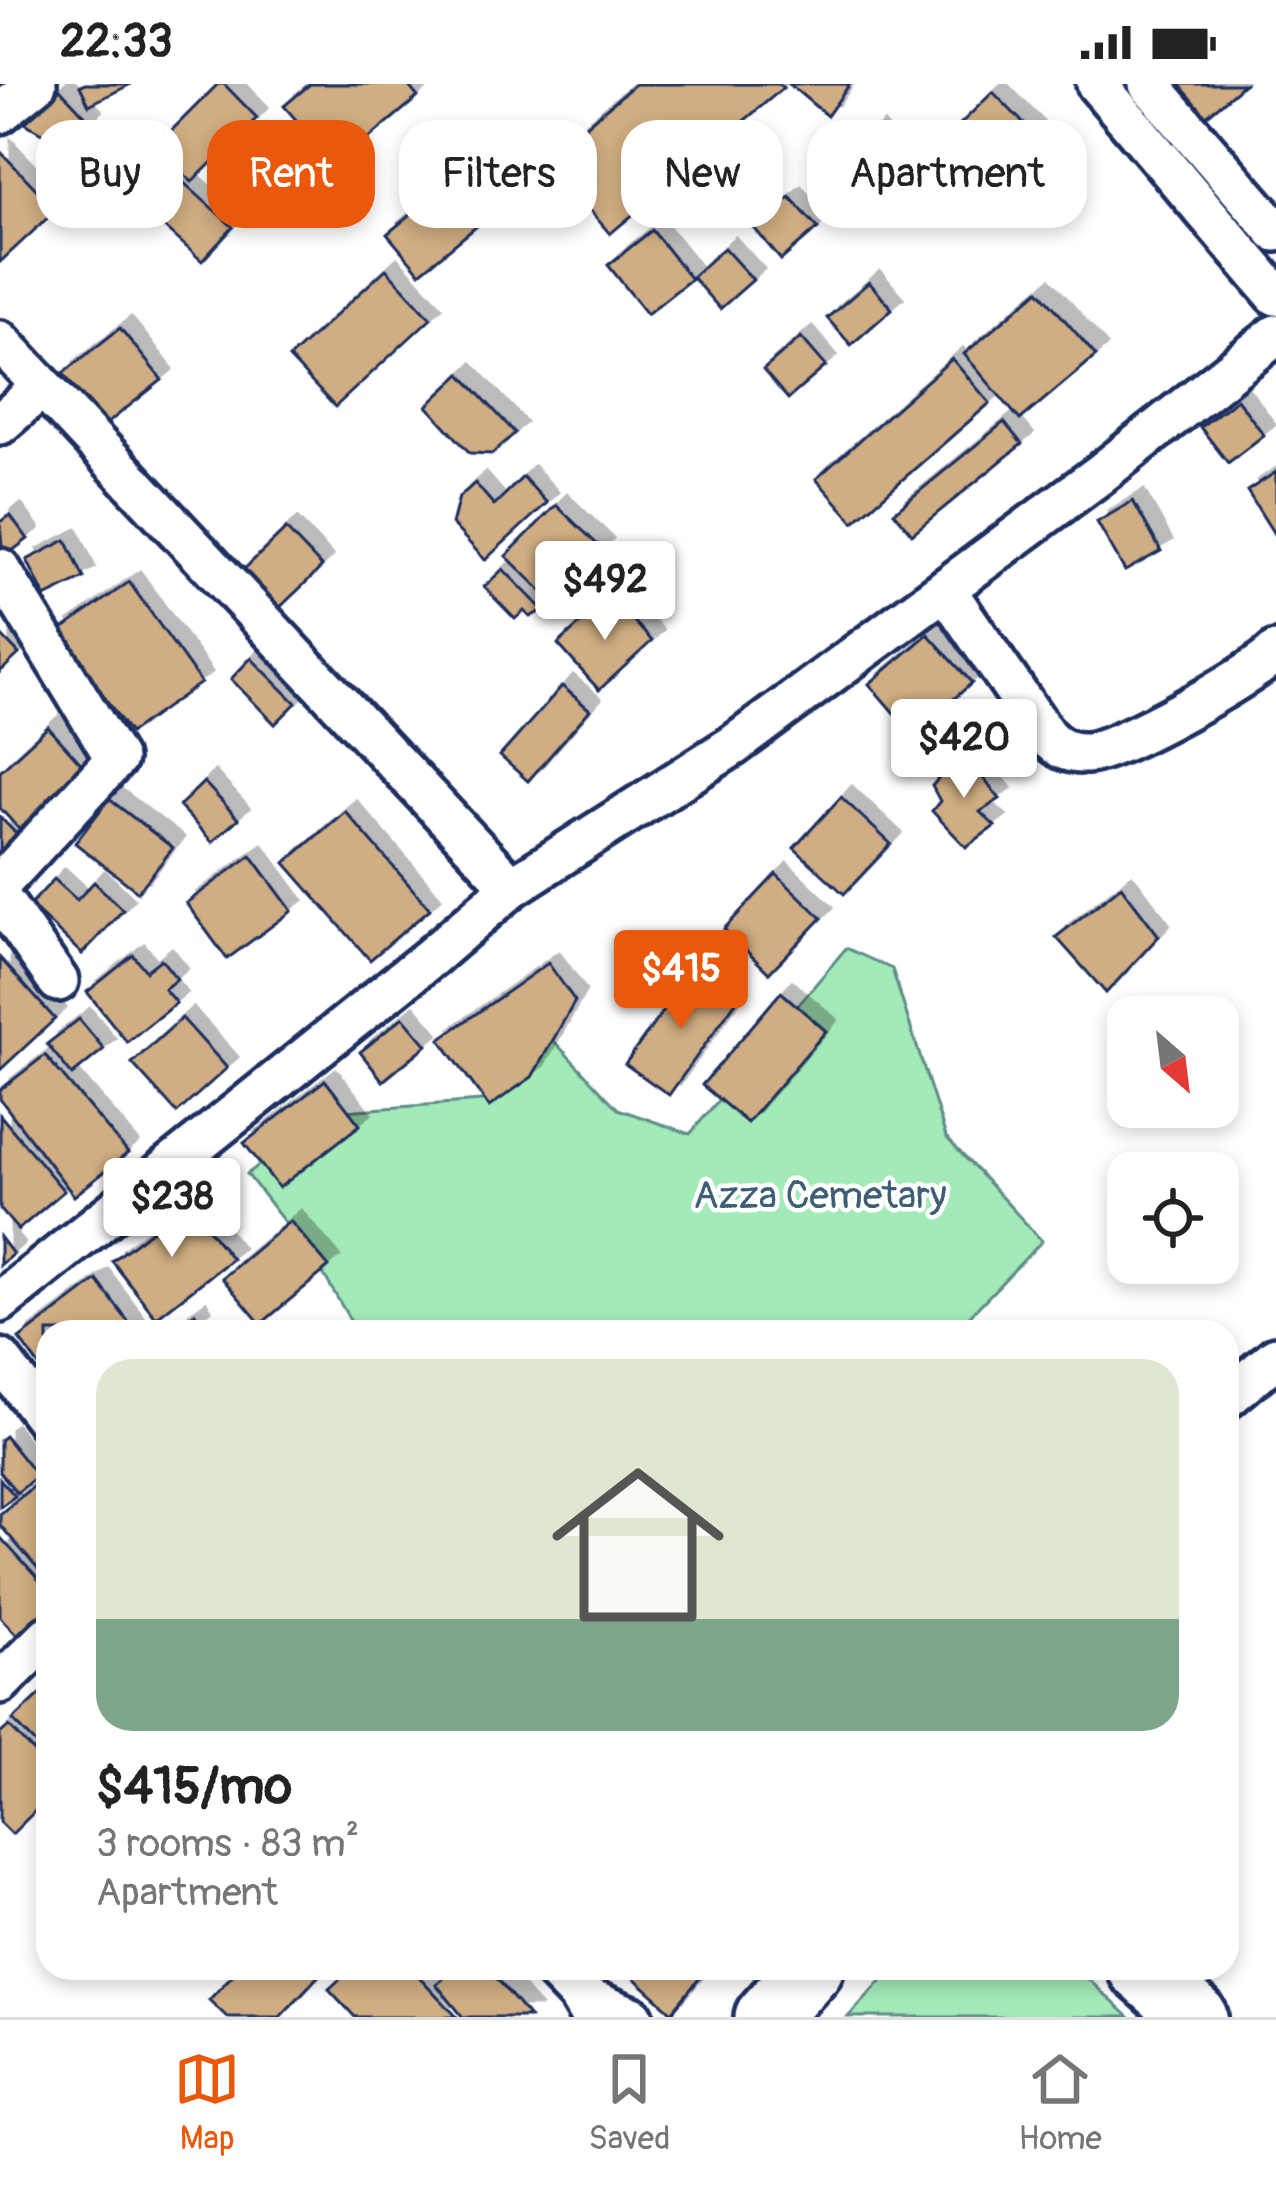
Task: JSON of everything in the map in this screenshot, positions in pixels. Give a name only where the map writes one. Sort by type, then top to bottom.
[{"type":"main road","points":[[767,2017],[800,1980]]},
{"type":"main road","points":[[1153,1980],[1195,2017]]},
{"type":"street","points":[[0,113],[36,84]]},
{"type":"street","points":[[1097,84],[1276,295]]},
{"type":"street","points":[[1149,84],[1276,232]]},
{"type":"street","points":[[0,1302],[512,887],[734,746],[1099,475],[1276,335]]},
{"type":"street","points":[[0,341],[512,887]]},
{"type":"street","points":[[0,424],[42,387]]},
{"type":"street","points":[[0,569],[116,759],[0,884]]},
{"type":"street","points":[[945,589],[1046,736],[1066,751],[1108,748],[1206,697],[1276,652]]},
{"type":"street","points":[[0,898],[58,982]]},
{"type":"street","points":[[1239,1388],[1276,1357]]},
{"type":"street","points":[[0,1359],[36,1406]]},
{"type":"street","points":[[0,1683],[36,1648]]},
{"type":"street","points":[[574,1993],[633,2017]]},
{"type":"green space","name":"Azza Cemetary","points":[[846,948],[892,969],[946,1137],[1042,1241],[966,1320],[350,1320],[320,1268],[247,1174],[330,1112],[481,1101],[538,1024],[618,1109],[690,1134]]},
{"type":"green space","points":[[882,1980],[1089,1980],[1129,2017],[848,2017]]},
{"type":"building","points":[[131,84],[89,105],[80,86]]},
{"type":"building","points":[[218,84],[224,84],[257,118],[207,120],[207,167],[192,182],[183,173],[182,120]]},
{"type":"building","points":[[310,84],[407,84],[418,97],[375,133],[375,120],[296,120],[284,106]]},
{"type":"building","points":[[635,84],[779,84],[783,88],[745,120],[621,120],[621,225],[610,234],[597,219],[597,120],[592,120]]},
{"type":"building","points":[[789,84],[850,84],[827,116]]},
{"type":"building","points":[[1162,84],[1244,84],[1202,120],[1191,100],[1182,108]]},
{"type":"building","points":[[60,89],[89,120],[36,120],[36,130],[25,123]]},
{"type":"building","points":[[993,92],[1020,120],[964,120]]},
{"type":"building","points":[[0,151],[36,189],[37,228],[0,262]]},
{"type":"building","points":[[183,182],[207,204],[207,228],[232,228],[202,261],[165,228],[183,228]]},
{"type":"building","points":[[790,197],[807,216],[807,228],[818,228],[781,260],[754,228],[783,228],[783,203]]},
{"type":"building","points":[[399,224],[399,228],[475,228],[420,273],[387,234]]},
{"type":"building","points":[[652,230],[691,279],[647,314],[608,265]]},
{"type":"building","points":[[724,248],[753,280],[720,309],[692,277]]},
{"type":"building","points":[[386,269],[431,318],[335,407],[289,358]]},
{"type":"building","points":[[869,282],[892,309],[851,345],[827,318]]},
{"type":"building","points":[[1039,290],[1096,356],[1020,420],[964,354]]},
{"type":"building","points":[[120,328],[162,380],[104,426],[63,373]]},
{"type":"building","points":[[801,337],[826,366],[788,399],[763,370]]},
{"type":"building","points":[[952,359],[990,403],[854,522],[816,479]]},
{"type":"building","points":[[461,374],[515,433],[492,454],[470,453],[427,406]]},
{"type":"building","points":[[1237,399],[1264,435],[1228,463],[1200,427]]},
{"type":"building","points":[[1004,422],[1022,444],[912,534],[894,512]]},
{"type":"building","points":[[1276,472],[1276,537],[1247,491]]},
{"type":"building","points":[[523,477],[547,503],[485,560],[452,524],[459,497],[475,483],[494,505]]},
{"type":"building","points":[[1133,501],[1161,551],[1125,571],[1097,522]]},
{"type":"building","points":[[556,505],[602,549],[551,600],[506,556]]},
{"type":"building","points":[[10,515],[28,539],[3,558],[0,522]]},
{"type":"building","points":[[286,529],[322,567],[275,612],[239,574]]},
{"type":"building","points":[[66,540],[84,578],[45,597],[27,560]]},
{"type":"building","points":[[503,569],[543,610],[530,617],[524,611],[515,619],[484,587]]},
{"type":"building","points":[[129,582],[201,683],[130,733],[58,632]]},
{"type":"building","points":[[611,596],[652,641],[599,690],[558,644]]},
{"type":"building","points":[[0,634],[19,654],[0,672]]},
{"type":"building","points":[[928,634],[972,683],[913,735],[869,684]]},
{"type":"building","points":[[251,658],[296,703],[275,724],[231,679]]},
{"type":"building","points":[[562,686],[590,710],[528,781],[500,756]]},
{"type":"building","points":[[48,727],[94,778],[27,838],[0,808],[0,771]]},
{"type":"building","points":[[962,752],[1000,799],[980,812],[995,826],[966,847],[932,811],[940,801],[932,786]]},
{"type":"building","points":[[204,782],[238,819],[212,842],[179,806]]},
{"type":"building","points":[[841,797],[891,844],[844,894],[794,848]]},
{"type":"building","points":[[109,799],[173,848],[138,892],[75,843]]},
{"type":"building","points":[[345,811],[430,909],[370,960],[285,863]]},
{"type":"building","points":[[0,817],[27,845],[0,872]]},
{"type":"building","points":[[251,855],[292,911],[227,959],[186,903]]},
{"type":"building","points":[[776,874],[822,918],[769,973],[724,929]]},
{"type":"building","points":[[54,879],[77,900],[94,882],[123,910],[82,954],[30,905]]},
{"type":"building","points":[[1121,886],[1159,936],[1106,993],[1056,937]]},
{"type":"building","points":[[133,955],[146,971],[161,959],[177,979],[164,989],[176,1003],[127,1042],[87,992]]},
{"type":"building","points":[[0,958],[55,1019],[0,1070]]},
{"type":"building","points":[[548,963],[575,1001],[532,1077],[489,1107],[440,1039]]},
{"type":"building","points":[[694,968],[737,1000],[669,1095],[625,1064]]},
{"type":"building","points":[[781,992],[826,1031],[747,1123],[702,1085]]},
{"type":"building","points":[[403,1017],[427,1045],[383,1081],[360,1052]]},
{"type":"building","points":[[182,1018],[227,1068],[177,1113],[132,1063]]},
{"type":"building","points":[[79,1019],[104,1049],[72,1075],[47,1044]]},
{"type":"building","points":[[45,1055],[128,1153],[74,1196],[0,1099],[0,1090]]},
{"type":"building","points":[[325,1080],[360,1125],[279,1188],[244,1143]]},
{"type":"building","points":[[0,1115],[64,1191],[18,1230],[0,1209]]},
{"type":"building","points":[[187,1203],[232,1259],[156,1318],[112,1261]]},
{"type":"building","points":[[290,1221],[329,1267],[266,1320],[258,1320],[222,1278]]},
{"type":"building","points":[[0,1237],[13,1254],[0,1265]]},
{"type":"building","points":[[97,1280],[127,1320],[44,1320]]},
{"type":"building","points":[[36,1326],[36,1362],[19,1339]]},
{"type":"building","points":[[5,1436],[36,1475],[17,1493],[0,1472],[0,1440]]},
{"type":"building","points":[[0,1479],[15,1496],[0,1507]]},
{"type":"building","points":[[36,1484],[36,1567],[0,1525],[0,1514]]},
{"type":"building","points":[[0,1537],[36,1577],[36,1618],[17,1635],[0,1617]]},
{"type":"building","points":[[36,1698],[36,1744],[13,1720]]},
{"type":"building","points":[[9,1726],[36,1754],[36,1810],[12,1834],[0,1822],[0,1734]]},
{"type":"building","points":[[228,1980],[315,1980],[280,2017],[227,2017],[209,2000]]},
{"type":"building","points":[[339,1980],[422,1980],[457,2017],[355,2017],[329,1989]]},
{"type":"building","points":[[441,1980],[498,1980],[529,2017],[463,2017],[436,1984]]},
{"type":"building","points":[[636,1980],[698,1980],[672,2012]]}]
